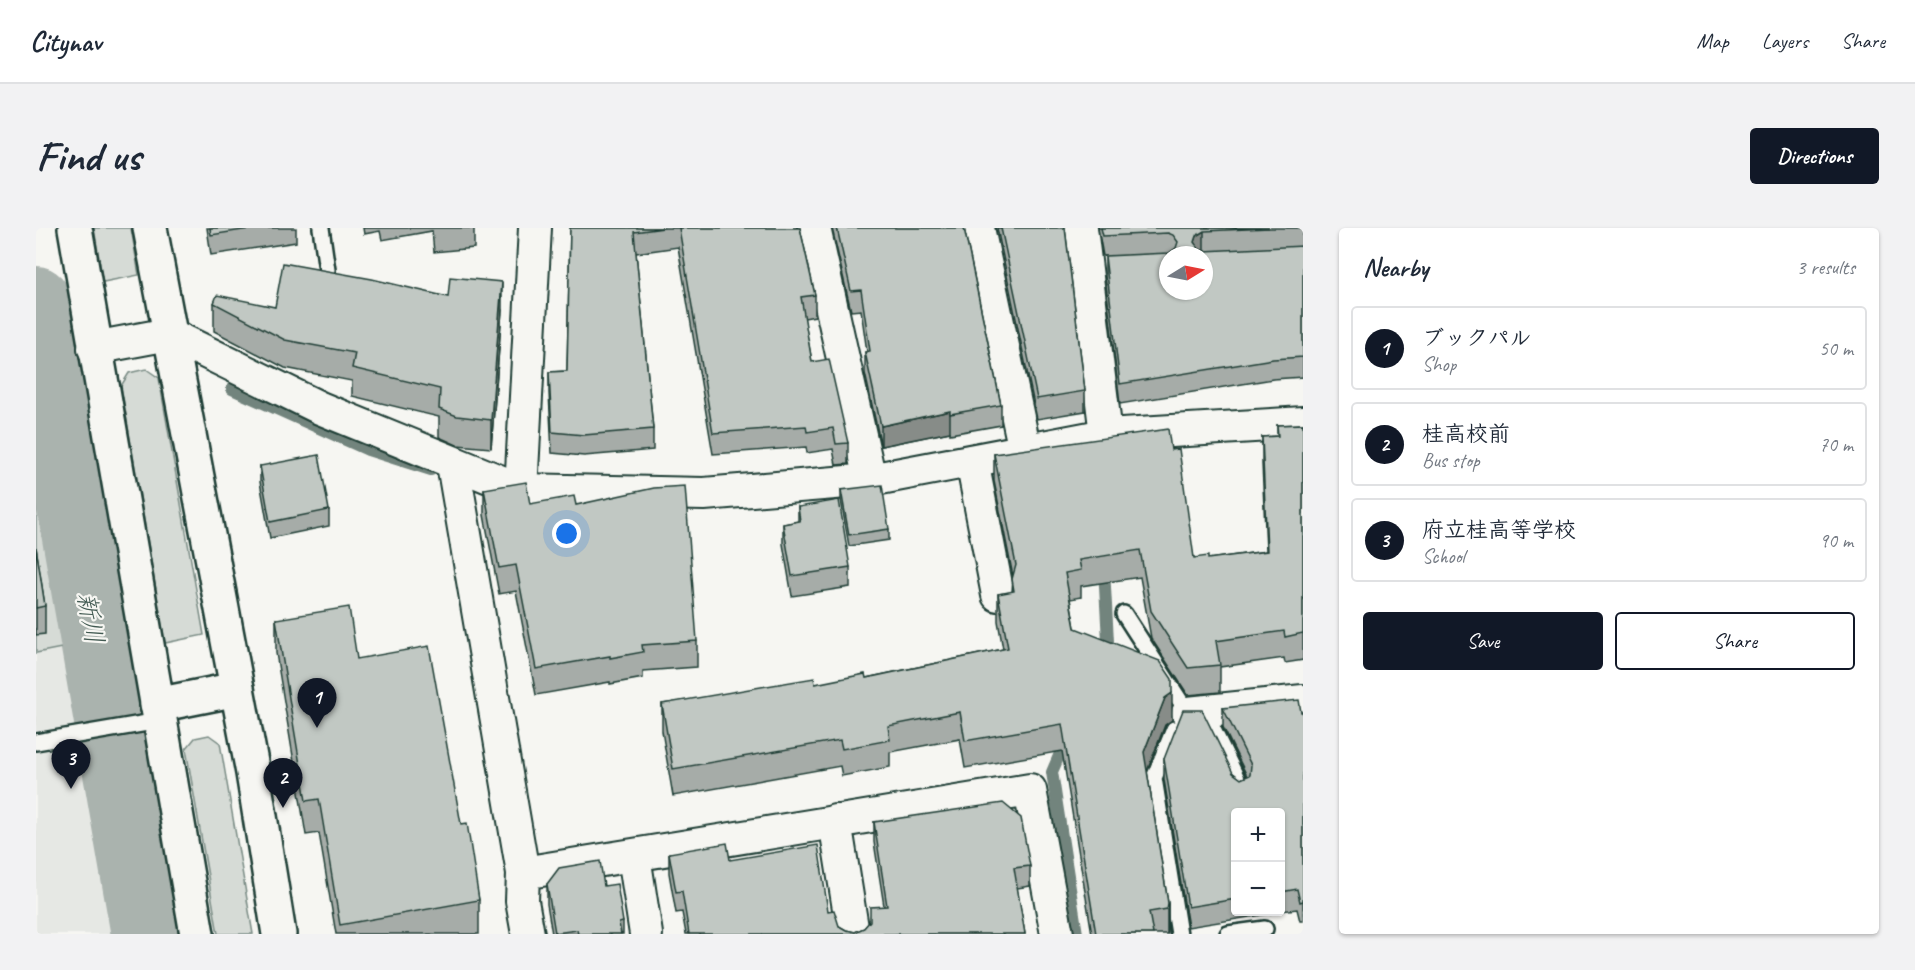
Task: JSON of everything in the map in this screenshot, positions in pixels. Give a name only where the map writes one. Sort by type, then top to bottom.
[{"type":"street","points":[[75,228],[197,934]]},
{"type":"street","points":[[150,228],[237,689],[279,934]]},
{"type":"street","points":[[521,490],[535,228]]},
{"type":"street","points":[[814,228],[870,480]]},
{"type":"street","points":[[978,228],[1025,451]]},
{"type":"street","points":[[1081,228],[1092,266],[1106,435]]},
{"type":"street","points":[[94,348],[169,334],[320,408],[521,490],[704,494],[870,480],[1106,435],[1303,423]]},
{"type":"street","points":[[972,461],[998,595]]},
{"type":"street","points":[[453,464],[523,873],[522,901],[528,934]]},
{"type":"street","points":[[158,713],[237,689]]},
{"type":"street","points":[[1189,718],[1303,701]]},
{"type":"street","points":[[523,873],[1029,790],[1057,934]]},
{"type":"street","points":[[835,821],[853,934]]},
{"type":"street","points":[[634,856],[646,934]]},
{"type":"lane","points":[[321,228],[327,270]]},
{"type":"lane","points":[[1124,614],[1189,718],[1242,789]]},
{"type":"lane","points":[[36,742],[158,713]]},
{"type":"lane","points":[[1179,934],[1154,778],[1189,718]]},
{"type":"lane","points":[[1228,934],[1265,929]]},
{"type":"shaded area","points":[[94,228],[131,228],[139,275],[103,282]]},
{"type":"shaded area","points":[[36,366],[82,644],[131,934],[36,934]]},
{"type":"shaded area","points":[[36,366],[82,644],[36,653]]},
{"type":"shaded area","points":[[146,369],[159,378],[204,635],[165,643],[121,386],[129,373]]},
{"type":"shaded area","points":[[209,735],[220,743],[253,934],[218,934],[186,749],[195,738]]},
{"type":"building","points":[[210,228],[256,228],[211,235]]},
{"type":"building","points":[[570,228],[664,228],[634,232],[653,429],[584,435],[552,432],[549,372],[567,371]]},
{"type":"building","points":[[679,228],[800,228],[815,295],[801,297],[812,362],[829,359],[848,443],[836,444],[833,428],[807,432],[806,426],[713,433]]},
{"type":"building","points":[[837,228],[964,228],[1001,405],[950,414],[950,411],[881,426],[865,352],[870,351],[861,290],[851,291]]},
{"type":"building","points":[[1001,228],[1065,228],[1085,391],[1037,399]]},
{"type":"building","points":[[1101,228],[1269,228],[1204,231],[1196,236],[1194,242],[1197,246],[1177,246],[1178,242],[1173,235],[1168,233],[1103,236]]},
{"type":"building","points":[[1303,246],[1303,357],[1273,359],[1120,384],[1105,256],[1159,253],[1159,300],[1213,300],[1213,251]]},
{"type":"building","points":[[283,263],[372,279],[448,297],[450,277],[502,282],[491,420],[457,416],[439,409],[440,389],[352,368],[355,353],[285,340],[214,303],[217,295],[275,307]]},
{"type":"building","points":[[1303,424],[1303,633],[1285,637],[1284,631],[1216,641],[1220,665],[1188,668],[1151,611],[1140,550],[1079,560],[1081,570],[1065,573],[1075,628],[1160,661],[1172,679],[1172,693],[1165,698],[1144,752],[1168,903],[1167,909],[1149,912],[1153,934],[1096,934],[1062,724],[965,741],[960,712],[888,726],[890,740],[842,749],[840,740],[673,769],[662,704],[814,678],[815,684],[865,674],[866,678],[1008,648],[998,594],[1014,591],[1012,579],[1016,565],[994,454],[1168,429],[1171,450],[1179,449],[1194,558],[1208,556],[1208,559],[1267,551],[1262,437],[1278,436],[1277,425]]},
{"type":"building","points":[[319,455],[329,510],[270,522],[260,466]]},
{"type":"building","points":[[526,482],[530,504],[574,496],[576,505],[654,488],[685,486],[697,641],[642,645],[643,652],[536,669],[516,565],[499,568],[484,489]]},
{"type":"building","points":[[882,485],[889,529],[849,535],[841,490]]},
{"type":"building","points":[[839,500],[850,567],[792,576],[783,524],[800,521],[798,507]]},
{"type":"building","points":[[36,547],[45,606],[36,608]]},
{"type":"building","points":[[349,607],[357,659],[429,646],[461,824],[467,823],[479,900],[340,925],[319,799],[306,801],[276,619]]},
{"type":"building","points":[[1299,700],[1301,712],[1303,712],[1303,901],[1300,902],[1297,889],[1285,891],[1285,808],[1231,808],[1231,900],[1188,907],[1164,759],[1183,710],[1202,710],[1233,773],[1241,779],[1250,775],[1251,765],[1223,708]]},
{"type":"building","points":[[1003,803],[1021,818],[1030,866],[1014,868],[1025,934],[689,934],[682,891],[676,892],[669,853],[727,843],[730,860],[818,845],[828,911],[834,910],[839,926],[855,932],[864,928],[870,921],[870,907],[887,906],[874,822]]},
{"type":"building","points":[[600,861],[604,886],[617,884],[623,922],[619,923],[621,934],[578,934],[577,930],[555,933],[547,884],[559,868]]},
{"type":"waterway","name":"新川","points":[[36,301],[146,934]]},
{"type":"waterway","points":[[232,389],[368,450],[431,470]]},
{"type":"waterway","points":[[1102,655],[1108,641],[1104,569]]},
{"type":"waterway","points":[[1067,737],[1052,772],[1077,934]]},
{"type":"place","name":"ブックパル","points":[[317,728]]},
{"type":"place","name":"府立桂高等学校","points":[[71,789]]},
{"type":"place","name":"桂高校前","points":[[283,808]]}]
